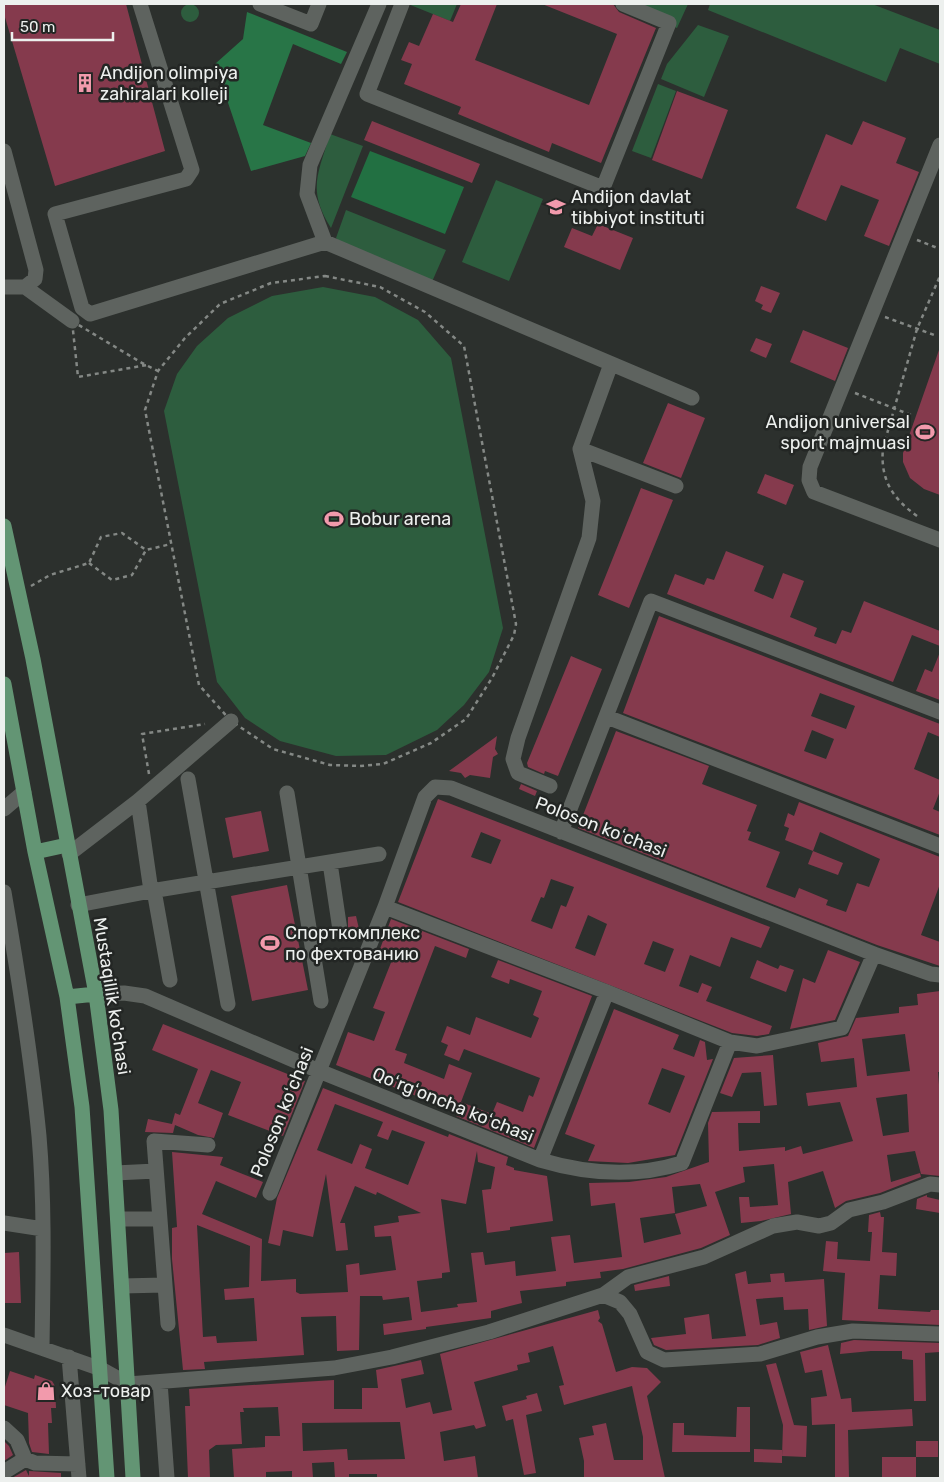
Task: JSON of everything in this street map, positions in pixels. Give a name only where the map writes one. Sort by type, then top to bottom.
[{"type":"main road","name":"Mustaqillik ko'chasi","points":[[4,526],[33,660],[96,994],[111,1110],[133,1478]]},
{"type":"main road","points":[[4,684],[34,852],[67,997],[82,1107],[101,1368],[106,1478]]},
{"type":"main road","points":[[34,852],[68,850]]},
{"type":"main road","points":[[67,997],[96,994]]},
{"type":"street","points":[[140,4],[192,170],[186,179],[55,214],[82,308],[90,314],[325,242],[692,398]]},
{"type":"street","points":[[260,4],[311,24],[319,4]]},
{"type":"street","points":[[325,242],[307,194],[310,165],[379,4]]},
{"type":"street","points":[[402,4],[367,94],[603,188],[669,23],[623,4]]},
{"type":"street","points":[[940,145],[810,467],[809,480],[814,492],[940,540]]},
{"type":"street","points":[[4,151],[36,270],[35,279],[25,287]]},
{"type":"street","points":[[4,286],[25,287],[72,321]]},
{"type":"street","points":[[550,786],[518,773],[513,759],[518,738],[589,538],[593,501],[580,449],[611,364]]},
{"type":"street","points":[[580,449],[676,486]]},
{"type":"street","points":[[561,832],[651,601],[940,712]]},
{"type":"street","points":[[607,716],[940,846]]},
{"type":"street","points":[[68,850],[138,801],[231,721]]},
{"type":"street","points":[[188,779],[228,1004]]},
{"type":"street","name":"Poloson koʻchasi","points":[[270,1192],[385,907],[425,797],[435,787],[451,788],[874,954],[931,974],[940,975]]},
{"type":"street","points":[[4,809],[24,792]]},
{"type":"street","points":[[287,793],[321,1001]]},
{"type":"street","points":[[138,801],[151,891],[155,896],[170,980]]},
{"type":"street","points":[[78,905],[151,891],[379,854]]},
{"type":"street","points":[[330,863],[340,930]]},
{"type":"street","points":[[4,892],[20,985],[39,1136],[43,1229],[42,1348]]},
{"type":"street","points":[[385,907],[607,992],[730,1042],[757,1046],[842,1028],[874,954]]},
{"type":"street","points":[[540,1160],[607,992]]},
{"type":"street","name":"Qoʻrgʻoncha koʻchasi","points":[[96,994],[130,993],[145,996],[319,1071],[540,1160],[576,1171],[628,1173],[666,1168],[682,1163],[730,1042]]},
{"type":"street","points":[[168,1324],[154,1141],[208,1145]]},
{"type":"street","points":[[115,1173],[156,1171]]},
{"type":"street","points":[[4,1335],[101,1368],[128,1384],[325,1369],[354,1365],[489,1332],[603,1295],[628,1277],[704,1257],[773,1226],[797,1222],[819,1226],[831,1223],[850,1210],[883,1202],[930,1184],[940,1184]]},
{"type":"street","points":[[118,1219],[159,1219]]},
{"type":"street","points":[[4,1223],[43,1229]]},
{"type":"street","points":[[122,1286],[164,1285]]},
{"type":"street","points":[[603,1295],[620,1302],[630,1314],[647,1352],[664,1360],[760,1354],[817,1337],[853,1332],[940,1334]]},
{"type":"street","points":[[4,1428],[17,1440],[26,1459],[35,1463],[78,1471],[69,1357]]},
{"type":"street","points":[[160,1382],[166,1478]]},
{"type":"street","points":[[4,1472],[26,1459]]},
{"type":"path","points":[[904,235],[940,249]]},
{"type":"path","points":[[325,276],[380,287],[425,312],[464,346],[516,624],[514,634],[492,678],[466,719],[431,744],[383,764],[336,766],[273,749],[231,721],[199,685],[144,410],[158,371],[185,338],[220,304],[271,283],[325,276]]},
{"type":"path","points":[[918,516],[902,505],[890,490],[884,475],[883,448],[917,329],[940,276]]},
{"type":"path","points":[[872,312],[937,336]]},
{"type":"path","points":[[72,321],[158,371]]},
{"type":"path","points":[[72,321],[78,377],[147,365]]},
{"type":"path","points":[[842,388],[911,415]]},
{"type":"path","points":[[18,592],[50,575],[89,563],[102,537],[122,533],[146,550]]},
{"type":"path","points":[[89,563],[112,580],[132,575],[146,550],[171,544]]},
{"type":"path","points":[[156,767],[149,774],[142,734],[206,723],[198,730]]},
{"type":"shaded area","points":[[190,4],[196,7],[199,13],[196,19],[190,22],[184,19],[181,13],[184,7]]},
{"type":"shaded area","points":[[408,4],[457,4],[450,21]]},
{"type":"shaded area","points":[[619,4],[688,4],[677,28]]},
{"type":"shaded area","points":[[710,4],[872,4],[940,30],[940,64],[900,48],[886,82],[708,10]]},
{"type":"shaded area","points":[[247,12],[347,52],[341,64],[293,44],[263,125],[311,143],[305,156],[251,171],[215,64],[243,39]]},
{"type":"shaded area","points":[[698,25],[729,36],[704,97],[661,79],[667,64]]},
{"type":"shaded area","points":[[658,84],[676,91],[651,158],[632,151]]},
{"type":"shaded area","points":[[330,134],[363,146],[331,228],[319,203],[317,192],[319,171]]},
{"type":"shaded area","points":[[370,151],[464,187],[445,234],[351,197]]},
{"type":"shaded area","points":[[496,180],[543,199],[509,281],[462,262]]},
{"type":"shaded area","points":[[346,210],[446,250],[431,284],[343,246],[336,238]]},
{"type":"shaded area","name":"Bobur arena","points":[[323,287],[375,297],[418,320],[451,358],[503,628],[489,672],[464,705],[437,730],[386,755],[336,756],[280,741],[245,718],[217,682],[164,411],[177,374],[197,346],[228,318],[272,296]]},
{"type":"building","name":"Andijon olimpiya zahiralari kolleji","points":[[4,4],[126,4],[165,151],[55,186],[4,14]]},
{"type":"building","points":[[461,4],[497,4],[475,60],[589,105],[617,34],[542,4],[613,4],[619,12],[656,28],[601,163],[552,143],[549,152],[458,114],[461,107],[404,84],[412,64],[401,60],[409,42],[419,46],[433,14],[453,22]]},
{"type":"building","points":[[677,91],[728,110],[702,179],[652,160]]},
{"type":"building","points":[[372,121],[480,164],[472,183],[364,140]]},
{"type":"building","points":[[863,121],[906,138],[896,163],[919,172],[889,246],[864,236],[879,200],[841,185],[826,221],[796,208],[826,134],[852,145]]},
{"type":"building","points":[[598,224],[633,238],[620,270],[564,247],[572,228],[592,236]]},
{"type":"building","points":[[761,286],[780,293],[771,313],[761,309],[763,305],[755,301]]},
{"type":"building","points":[[803,330],[848,348],[835,381],[790,362]]},
{"type":"building","points":[[756,338],[772,344],[766,358],[750,351]]},
{"type":"building","name":"Andijon universal sport majmuasi","points":[[939,350],[940,495],[924,489],[910,478],[903,462],[903,453]]},
{"type":"building","points":[[668,403],[705,418],[681,478],[643,463]]},
{"type":"building","points":[[765,474],[794,485],[786,505],[757,493]]},
{"type":"building","points":[[641,488],[673,500],[629,608],[598,595]]},
{"type":"building","points":[[726,551],[764,566],[754,591],[773,599],[783,573],[804,581],[790,617],[817,628],[814,636],[836,644],[842,630],[851,633],[864,601],[940,631],[940,646],[912,635],[893,682],[667,594],[675,574],[704,585],[707,578],[714,580]]},
{"type":"building","points":[[659,616],[940,724],[940,737],[928,732],[914,769],[940,780],[940,791],[933,809],[940,812],[940,835],[623,713]],"holes":[[[820,693],[855,706],[846,729],[811,716]],[[812,730],[834,739],[826,759],[804,751]]]},
{"type":"building","points":[[940,652],[940,700],[916,691],[925,669],[932,672]]},
{"type":"building","points":[[571,656],[602,669],[558,776],[545,771],[544,774],[528,767],[527,763]]},
{"type":"building","points":[[616,731],[709,766],[702,784],[757,805],[747,831],[751,832],[748,840],[780,852],[766,887],[795,898],[799,888],[828,900],[826,905],[846,912],[857,883],[869,887],[880,859],[820,832],[813,851],[785,840],[789,828],[784,826],[788,813],[794,816],[799,802],[940,857],[940,884],[921,935],[940,942],[940,966],[877,945],[578,828]]},
{"type":"building","points":[[497,736],[495,749],[498,754],[493,757],[490,778],[470,775],[465,778],[461,773],[449,771]]},
{"type":"building","points":[[521,784],[537,791],[535,796],[519,789]]},
{"type":"building","points":[[438,799],[770,927],[761,948],[731,937],[720,967],[690,955],[679,986],[698,993],[702,983],[712,987],[706,1001],[772,1026],[769,1034],[757,1036],[732,1033],[398,902]],"holes":[[[481,832],[501,840],[491,864],[471,857]],[[551,879],[574,887],[566,907],[561,905],[552,929],[531,921],[541,897],[544,898]],[[588,915],[607,924],[595,956],[575,948]],[[653,941],[674,949],[665,972],[644,964]]]},
{"type":"building","points":[[261,811],[269,851],[233,858],[225,818]]},
{"type":"building","points":[[813,851],[843,863],[838,875],[808,864]]},
{"type":"building","name":"Спорткомплекс по фехтованию","points":[[287,885],[308,990],[252,1001],[231,896]]},
{"type":"building","points":[[356,916],[360,933],[348,935],[348,917]]},
{"type":"building","points":[[391,919],[469,949],[466,958],[435,946],[395,1050],[407,1054],[404,1063],[444,1079],[449,1064],[472,1073],[461,1102],[492,1114],[497,1102],[523,1112],[529,1095],[533,1097],[540,1078],[464,1049],[459,1061],[444,1055],[448,1045],[441,1042],[447,1026],[470,1035],[476,1017],[531,1038],[539,1018],[533,1015],[542,991],[510,979],[509,984],[491,977],[498,960],[592,996],[534,1148],[456,1116],[458,1112],[336,1065],[348,1032],[374,1041],[385,1012],[373,1008],[394,955],[380,949]]},
{"type":"building","points":[[828,950],[860,962],[835,1020],[790,1029],[803,978],[815,983]]},
{"type":"building","points":[[757,960],[778,969],[780,965],[794,970],[786,992],[750,978]]},
{"type":"building","points":[[940,991],[940,1072],[938,1072],[940,1097],[940,1176],[921,1174],[915,1151],[887,1155],[891,1182],[920,1173],[921,1177],[880,1193],[846,1201],[835,1208],[823,1171],[788,1182],[791,1214],[761,1221],[741,1223],[739,1197],[749,1197],[750,1207],[778,1205],[774,1164],[743,1167],[745,1182],[715,1192],[730,1235],[701,1248],[623,1269],[600,1272],[601,1278],[566,1282],[566,1286],[520,1291],[522,1303],[491,1311],[491,1318],[384,1335],[383,1324],[412,1320],[409,1297],[383,1300],[382,1296],[360,1296],[359,1350],[337,1351],[336,1316],[301,1317],[304,1355],[204,1362],[205,1369],[183,1370],[172,1259],[172,1228],[177,1227],[172,1152],[223,1157],[220,1165],[263,1182],[256,1198],[216,1181],[202,1214],[262,1239],[261,1281],[296,1279],[296,1292],[300,1294],[348,1292],[346,1265],[359,1263],[360,1275],[396,1270],[391,1236],[375,1237],[374,1226],[399,1222],[398,1216],[421,1213],[377,1192],[376,1195],[355,1186],[340,1223],[345,1223],[348,1250],[336,1251],[326,1174],[313,1237],[283,1230],[280,1246],[268,1243],[277,1198],[323,1088],[448,1137],[449,1134],[508,1157],[506,1165],[514,1168],[514,1170],[547,1176],[553,1221],[510,1227],[510,1230],[487,1233],[482,1190],[491,1189],[495,1167],[478,1162],[477,1151],[466,1204],[441,1199],[450,1272],[442,1273],[442,1278],[417,1281],[421,1312],[458,1307],[457,1304],[477,1302],[471,1253],[483,1252],[485,1265],[515,1261],[516,1276],[556,1271],[551,1237],[570,1235],[574,1263],[622,1257],[615,1203],[591,1206],[589,1183],[629,1182],[666,1177],[709,1162],[708,1123],[712,1112],[760,1111],[760,1123],[738,1123],[739,1151],[785,1147],[785,1151],[801,1146],[803,1154],[853,1141],[840,1102],[808,1106],[806,1093],[857,1087],[854,1058],[821,1062],[818,1043],[848,1036],[856,1018],[899,1013],[899,1007],[918,1005],[917,994]],"holes":[[[905,1034],[910,1071],[867,1076],[862,1039]],[[907,1094],[909,1132],[883,1136],[876,1098]],[[335,1104],[383,1122],[377,1136],[388,1140],[392,1130],[425,1142],[408,1185],[365,1168],[372,1149],[360,1144],[352,1164],[317,1150]],[[700,1184],[707,1206],[675,1214],[681,1234],[644,1243],[640,1218],[675,1213],[672,1187]],[[197,1225],[250,1246],[249,1287],[224,1289],[225,1300],[254,1298],[257,1341],[217,1343],[216,1336],[203,1337]]]},
{"type":"building","points":[[614,1009],[679,1035],[673,1049],[694,1057],[700,1040],[705,1042],[707,1060],[713,1059],[675,1155],[628,1163],[588,1161],[595,1145],[565,1134]],"holes":[[[662,1068],[685,1076],[670,1113],[648,1104]]]},
{"type":"building","points":[[163,1024],[305,1081],[283,1136],[228,1115],[241,1082],[211,1070],[198,1103],[223,1113],[214,1138],[198,1135],[175,1125],[173,1133],[145,1132],[148,1119],[172,1124],[175,1113],[180,1115],[198,1069],[152,1050]]},
{"type":"building","points":[[773,1055],[777,1105],[764,1106],[761,1072],[742,1073],[732,1097],[720,1093],[734,1058]]},
{"type":"building","points":[[927,1195],[927,1197],[940,1200],[940,1213],[916,1209],[917,1199]]},
{"type":"building","points":[[880,1212],[881,1217],[884,1217],[882,1252],[897,1253],[896,1276],[880,1275],[878,1309],[930,1312],[931,1310],[940,1310],[940,1325],[842,1320],[845,1273],[823,1271],[826,1241],[838,1242],[837,1259],[870,1261],[872,1232],[868,1232],[869,1215]]},
{"type":"building","points":[[19,1252],[21,1303],[4,1303],[4,1253]]},
{"type":"building","points":[[746,1271],[748,1284],[771,1282],[770,1274],[784,1273],[785,1282],[824,1279],[827,1326],[809,1330],[808,1309],[784,1310],[783,1297],[756,1299],[760,1325],[777,1322],[780,1338],[758,1345],[666,1350],[654,1345],[651,1338],[686,1334],[684,1318],[709,1314],[712,1339],[746,1336],[735,1274]]},
{"type":"building","points":[[669,1276],[670,1286],[635,1291],[634,1285]]},
{"type":"building","points":[[598,1310],[600,1318],[598,1321],[602,1324],[616,1372],[632,1367],[647,1368],[661,1382],[647,1396],[665,1478],[584,1478],[584,1461],[579,1438],[594,1435],[592,1426],[606,1423],[614,1460],[643,1460],[643,1437],[632,1386],[564,1405],[559,1386],[564,1385],[553,1346],[528,1353],[530,1362],[517,1365],[518,1370],[474,1382],[486,1426],[476,1429],[474,1425],[440,1432],[444,1461],[475,1456],[478,1478],[377,1478],[377,1474],[349,1474],[349,1478],[335,1478],[334,1462],[312,1463],[313,1478],[292,1478],[292,1471],[266,1472],[266,1478],[234,1478],[232,1449],[265,1447],[265,1436],[280,1436],[278,1407],[243,1408],[244,1412],[240,1412],[242,1444],[216,1445],[209,1450],[210,1478],[188,1478],[185,1406],[190,1406],[189,1389],[334,1380],[334,1409],[362,1409],[362,1388],[378,1388],[376,1370],[421,1360],[424,1374],[401,1379],[406,1408],[430,1402],[433,1414],[452,1410],[440,1354]],"holes":[[[400,1422],[405,1459],[348,1460],[347,1449],[303,1451],[302,1423]]]},
{"type":"building","points":[[854,1340],[940,1343],[940,1352],[925,1353],[926,1401],[914,1401],[913,1360],[902,1359],[902,1351],[840,1354],[841,1343]]},
{"type":"building","points":[[828,1345],[841,1399],[851,1398],[852,1412],[912,1409],[913,1426],[848,1430],[849,1478],[835,1478],[835,1424],[812,1425],[811,1398],[827,1396],[822,1370],[805,1373],[800,1352]]},
{"type":"building","points":[[776,1363],[794,1425],[807,1426],[806,1457],[782,1456],[783,1425],[766,1365]]},
{"type":"building","points":[[10,1371],[34,1379],[35,1375],[52,1381],[55,1386],[56,1408],[51,1408],[52,1423],[48,1423],[49,1454],[32,1452],[29,1443],[28,1413],[4,1405],[4,1390]]},
{"type":"building","points":[[537,1393],[542,1411],[526,1415],[536,1473],[524,1475],[513,1419],[506,1421],[502,1406],[527,1399],[526,1396]]},
{"type":"building","points":[[737,1407],[750,1407],[750,1452],[672,1452],[673,1423],[684,1423],[684,1435],[736,1437]]},
{"type":"building","points":[[4,1441],[9,1446],[13,1455],[4,1461]]},
{"type":"building","points":[[916,1441],[938,1441],[938,1457],[916,1457]]},
{"type":"building","points":[[754,1449],[782,1450],[782,1463],[754,1462]]},
{"type":"building","points":[[882,1457],[916,1457],[916,1478],[882,1478]]},
{"type":"building","points":[[26,1470],[29,1476],[29,1471],[61,1473],[61,1478],[12,1478]]},
{"type":"place","name":"Andijon olimpiya zahiralari kolleji","points":[[85,83]]},
{"type":"place","name":"Andijon davlat tibbiyot instituti","points":[[556,207]]},
{"type":"place","name":"Andijon universal sport majmuasi","points":[[925,432]]},
{"type":"place","name":"Bobur arena","points":[[334,519]]},
{"type":"place","name":"Спорткомплекс по фехтованию","points":[[270,943]]},
{"type":"place","name":"Хоз-товар","points":[[46,1391]]}]
